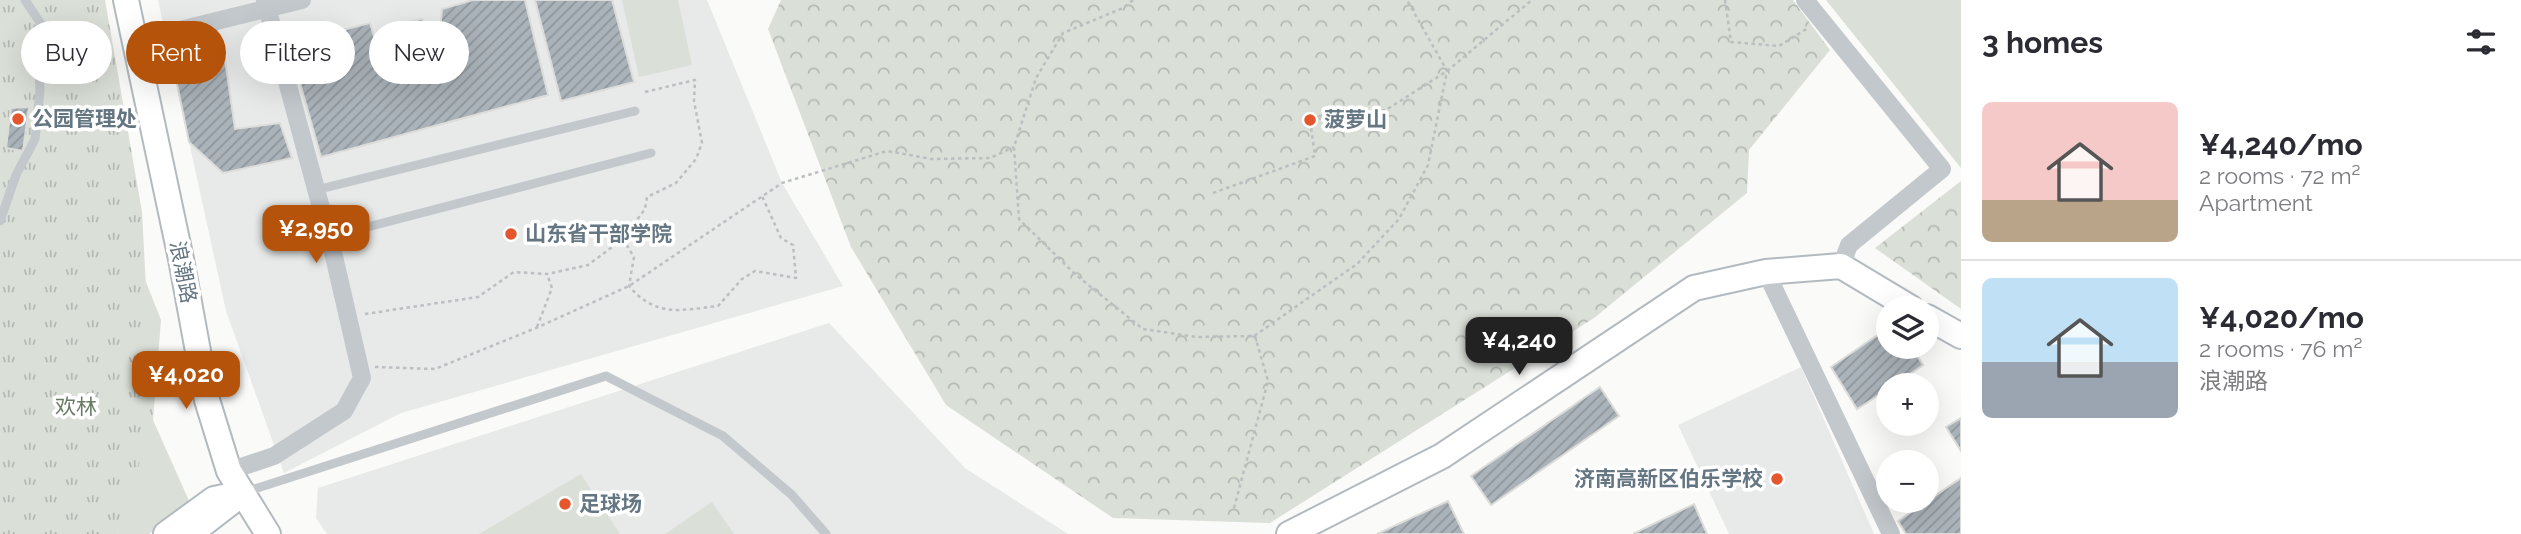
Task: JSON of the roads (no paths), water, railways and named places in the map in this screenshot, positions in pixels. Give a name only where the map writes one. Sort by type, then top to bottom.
[{"type":"street","name":"浪潮路","points":[[126,0],[131,21]]},
{"type":"street","points":[[206,21],[266,4],[302,0]]},
{"type":"street","points":[[1805,0],[1942,169],[1849,245],[1841,266]]},
{"type":"street","points":[[229,471],[274,456],[344,411],[362,378],[329,237],[266,4]]},
{"type":"street","name":"浪潮路","points":[[144,84],[207,400],[229,471],[268,534]]},
{"type":"street","points":[[1289,534],[1442,456],[1694,288],[1766,272],[1841,266],[1891,296]]},
{"type":"street","points":[[1766,272],[1891,534]]},
{"type":"street","points":[[1939,324],[1961,336]]},
{"type":"street","points":[[166,534],[214,499],[243,493]]},
{"type":"street","points":[[190,534],[243,493]]},
{"type":"lane","points":[[0,221],[16,175],[35,139],[40,90],[39,71],[49,36],[25,0]]},
{"type":"lane","points":[[316,190],[635,111]]},
{"type":"lane","points":[[329,237],[651,153]]},
{"type":"lane","points":[[243,493],[606,376],[723,436],[792,495],[826,534]]},
{"type":"place","name":"公园管理处","points":[[18,119]]},
{"type":"place","name":"菠萝山","points":[[1310,120]]},
{"type":"place","name":"山东省干部学院","points":[[511,234]]},
{"type":"place","name":"济南高新区伯乐学校","points":[[1777,479]]},
{"type":"place","name":"足球场","points":[[565,504]]},
{"type":"park label","name":"欢林","points":[[76,407]]}]
